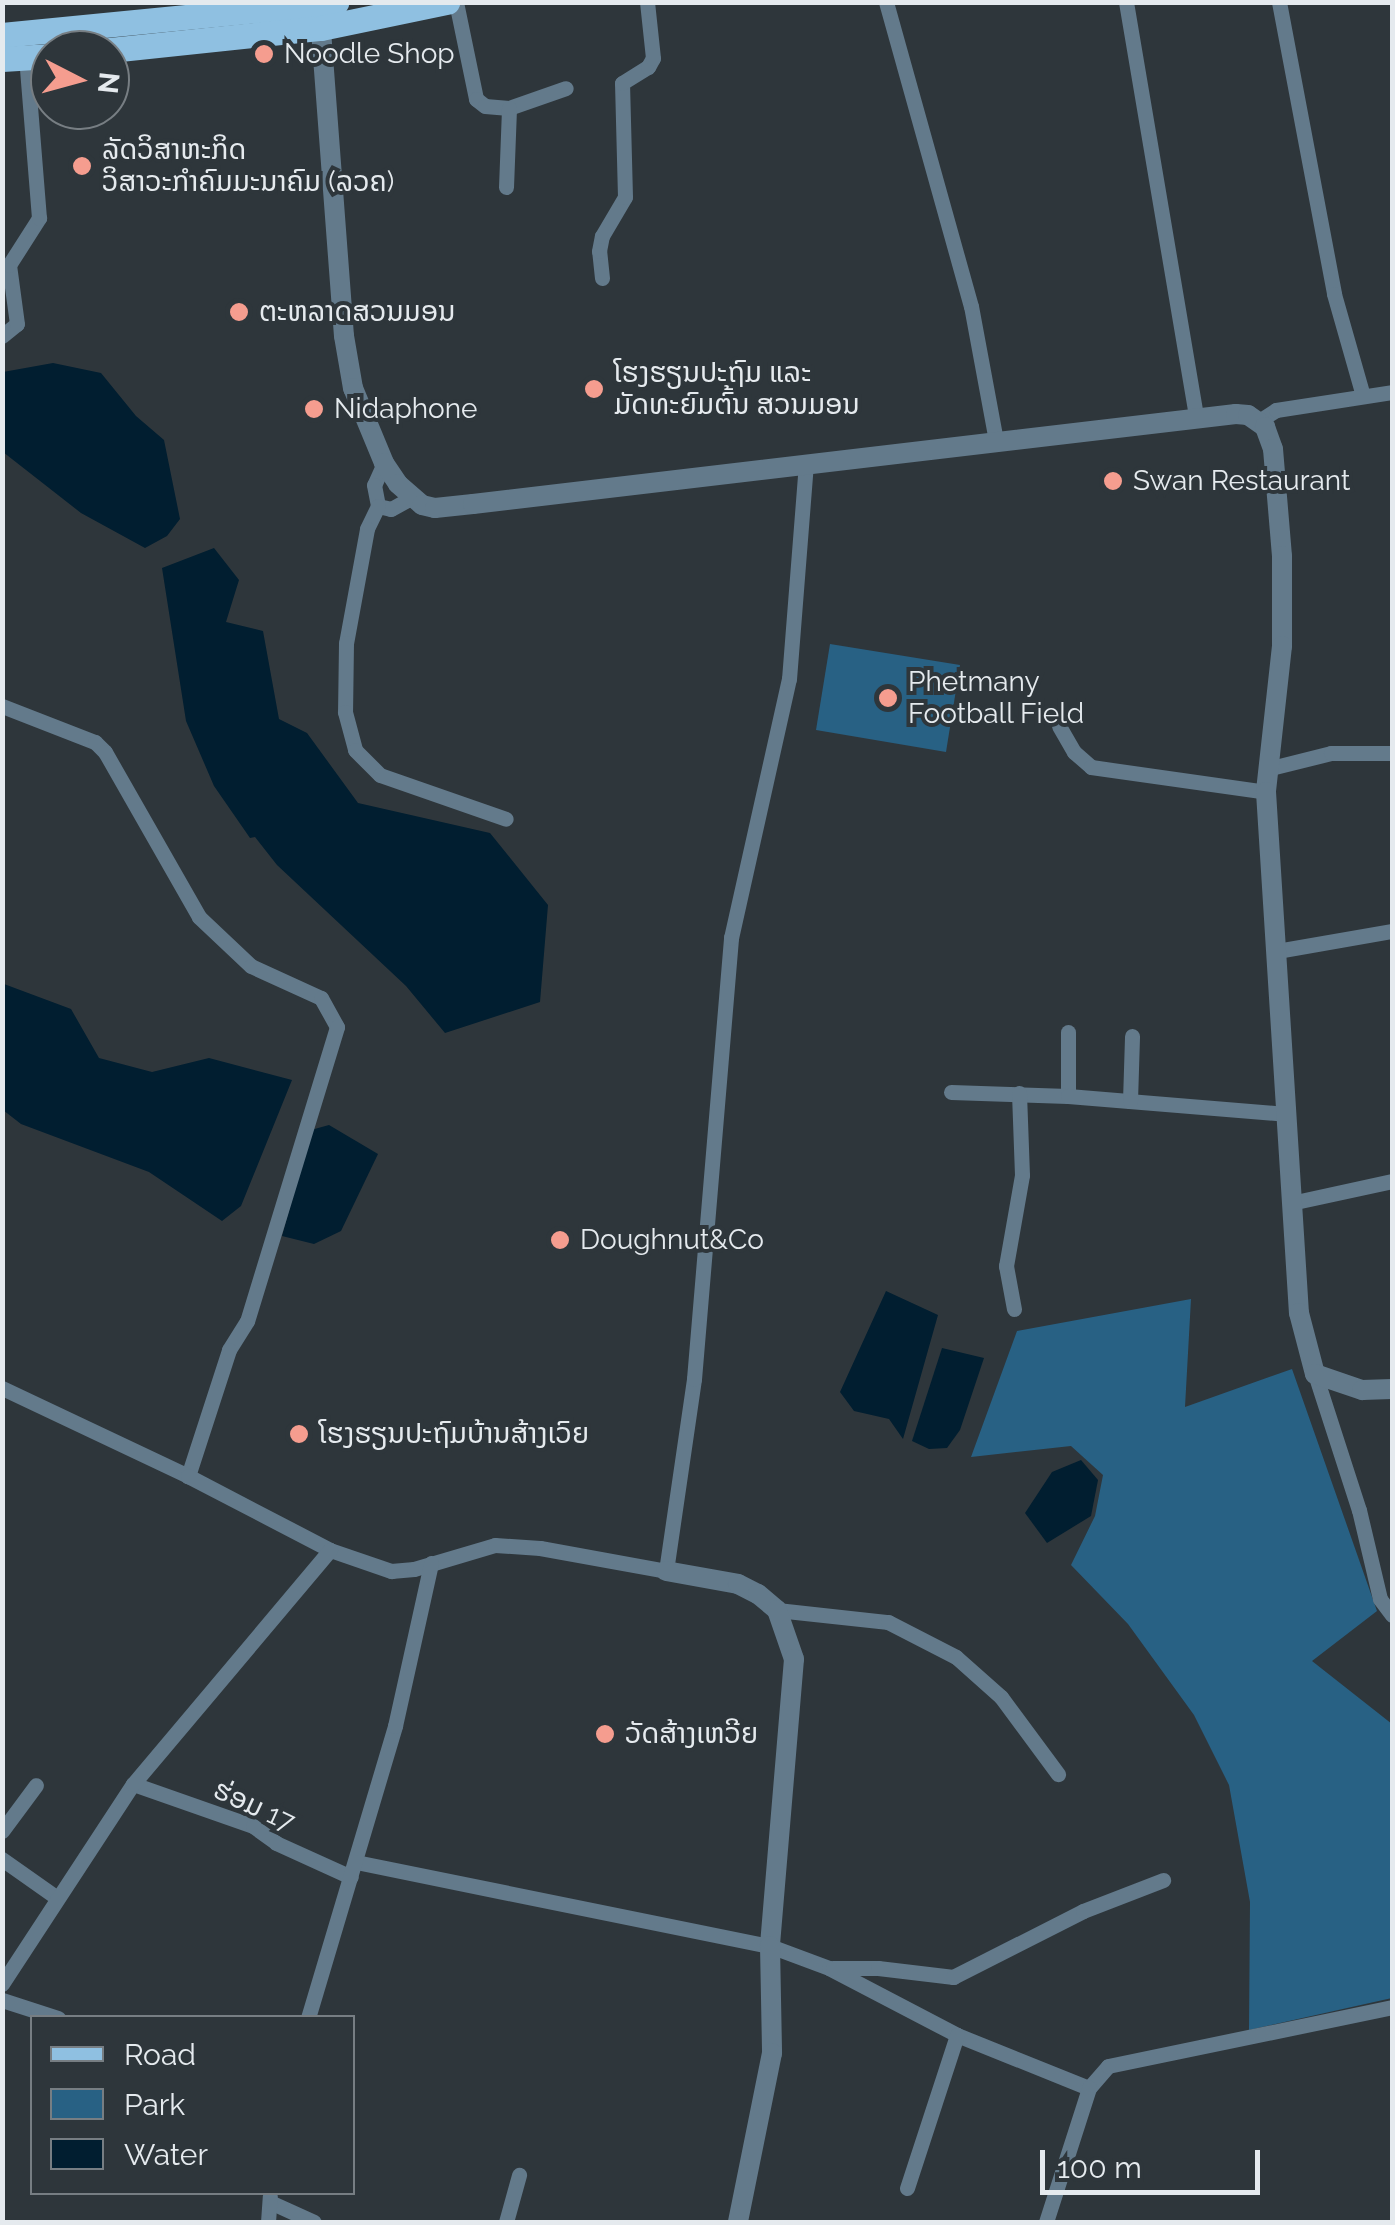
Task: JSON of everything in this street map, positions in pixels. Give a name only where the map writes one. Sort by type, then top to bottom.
[{"type":"main road","points":[[2,34],[447,2]]},
{"type":"main road","points":[[130,46],[325,12]]},
{"type":"street","points":[[456,2],[476,99],[485,106],[509,108],[566,88]]},
{"type":"street","points":[[602,278],[598,251],[602,236],[624,197],[622,83],[648,67],[653,58],[647,2]]},
{"type":"street","points":[[886,2],[971,306],[996,441]]},
{"type":"street","points":[[1126,2],[1196,418]]},
{"type":"street","points":[[1279,2],[1334,294],[1363,396]]},
{"type":"street","points":[[325,12],[344,336],[352,388],[384,463],[411,498],[435,508],[1196,418],[1236,414],[1259,421],[1273,449],[1282,556],[1282,646],[1266,792],[1299,1313],[1359,1510],[1380,1598],[1392,1614]]},
{"type":"street","points":[[2,336],[16,324],[9,265],[16,248],[30,236],[40,218],[26,57]]},
{"type":"street","points":[[506,187],[509,108]]},
{"type":"street","points":[[1259,421],[1276,410],[1392,392]]},
{"type":"street","points":[[384,463],[374,485],[378,506],[366,528],[346,643],[344,712],[355,750],[380,774],[506,819]]},
{"type":"street","points":[[666,1571],[694,1379],[731,938],[790,678],[806,463]]},
{"type":"street","points":[[378,506],[391,509],[411,498]]},
{"type":"street","points":[[2,706],[95,742],[199,917],[250,966],[321,998],[337,1027],[247,1321],[229,1350],[188,1476]]},
{"type":"street","points":[[1059,726],[1074,752],[1091,767],[1266,792]]},
{"type":"street","points":[[1267,770],[1331,753],[1392,752]]},
{"type":"street","points":[[1278,951],[1392,931]]},
{"type":"street","points":[[1068,1032],[1068,1096]]},
{"type":"street","points":[[1130,1101],[1132,1036]]},
{"type":"street","points":[[951,1092],[1020,1092],[1285,1114]]},
{"type":"street","points":[[1014,1309],[1006,1266],[1007,1240],[1022,1176],[1020,1092]]},
{"type":"street","points":[[1291,1203],[1392,1181]]},
{"type":"street","points":[[1315,1374],[1362,1390],[1392,1389]]},
{"type":"street","points":[[2,1388],[188,1476],[330,1550],[391,1571],[431,1563],[479,1546],[513,1545],[738,1584],[777,1610],[888,1622],[956,1657],[1001,1697],[1058,1774]]},
{"type":"street","points":[[2,1984],[133,1784],[330,1550]]},
{"type":"street","points":[[309,2015],[395,1726],[431,1563]]},
{"type":"street","points":[[738,2222],[772,2053],[770,1946],[794,1659],[777,1610]]},
{"type":"street","points":[[2,1831],[36,1784]]},
{"type":"street","name":"ຮ່ອມ 17","points":[[133,1784],[253,1826],[276,1844],[354,1870],[770,1946],[829,1968]]},
{"type":"street","points":[[2,1858],[57,1898]]},
{"type":"street","points":[[829,1968],[878,1968],[954,1977],[1083,1911],[1163,1880]]},
{"type":"street","points":[[829,1968],[957,2035],[1089,2088]]},
{"type":"street","points":[[2,2000],[49,2015]]},
{"type":"street","points":[[1046,2222],[1089,2088],[1108,2066],[1392,2008]]},
{"type":"street","points":[[907,2188],[957,2035]]},
{"type":"street","points":[[506,2222],[519,2175]]},
{"type":"street","points":[[268,2222],[270,2197],[314,2222]]},
{"type":"green space","name":"Phetmany Football Field","points":[[830,644],[960,665],[946,752],[816,730]]},
{"type":"green space","points":[[1191,1299],[1185,1407],[1292,1369],[1377,1611],[1312,1661],[1392,1724],[1392,1998],[1249,2030],[1250,1902],[1229,1785],[1194,1715],[1128,1624],[1071,1565],[1095,1516],[1103,1475],[1071,1446],[971,1457],[1017,1331]]},
{"type":"water","points":[[53,363],[101,373],[136,416],[164,440],[180,519],[167,536],[145,548],[81,513],[3,452],[3,372]]},
{"type":"water","points":[[214,548],[239,580],[226,622],[263,631],[279,719],[307,733],[358,803],[490,833],[548,905],[540,1002],[445,1033],[406,986],[277,865],[255,837],[250,838],[214,786],[186,721],[162,568]]},
{"type":"water","points":[[4,984],[71,1009],[99,1058],[152,1072],[209,1058],[292,1080],[241,1206],[222,1221],[149,1172],[21,1124],[3,1110]]},
{"type":"water","points":[[329,1125],[378,1154],[341,1231],[314,1244],[282,1236],[311,1130]]},
{"type":"water","points":[[886,1291],[938,1315],[903,1439],[889,1419],[854,1411],[840,1392]]},
{"type":"water","points":[[942,1348],[984,1358],[960,1430],[947,1448],[929,1449],[912,1441]]},
{"type":"water","points":[[1081,1460],[1098,1480],[1091,1516],[1047,1543],[1025,1513],[1052,1472]]},
{"type":"place","name":"Noodle Shop","points":[[264,54]]},
{"type":"place","name":"ລັດວິສາຫະກິດ ວິສາວະກຳຄົມມະນາຄົມ (ລວຄ)","points":[[82,166]]},
{"type":"place","name":"ຕະຫລາດສວນມອນ","points":[[239,312]]},
{"type":"place","name":"ໂຮງຮຽນປະຖົມ ແລະ ມັດທະຍົມຕົ້ນ ສວນມອນ","points":[[594,389]]},
{"type":"place","name":"Nidaphone","points":[[314,409]]},
{"type":"place","name":"Swan Restaurant","points":[[1113,481]]},
{"type":"place","name":"Phetmany Football Field","points":[[888,698]]},
{"type":"place","name":"Doughnut&Co","points":[[560,1240]]},
{"type":"place","name":"ໂຮງຮຽນປະຖົມບ້ານສ້າງເວົຍ","points":[[299,1434]]},
{"type":"place","name":"ວັດສ້າງເຫວີຍ","points":[[605,1734]]}]
